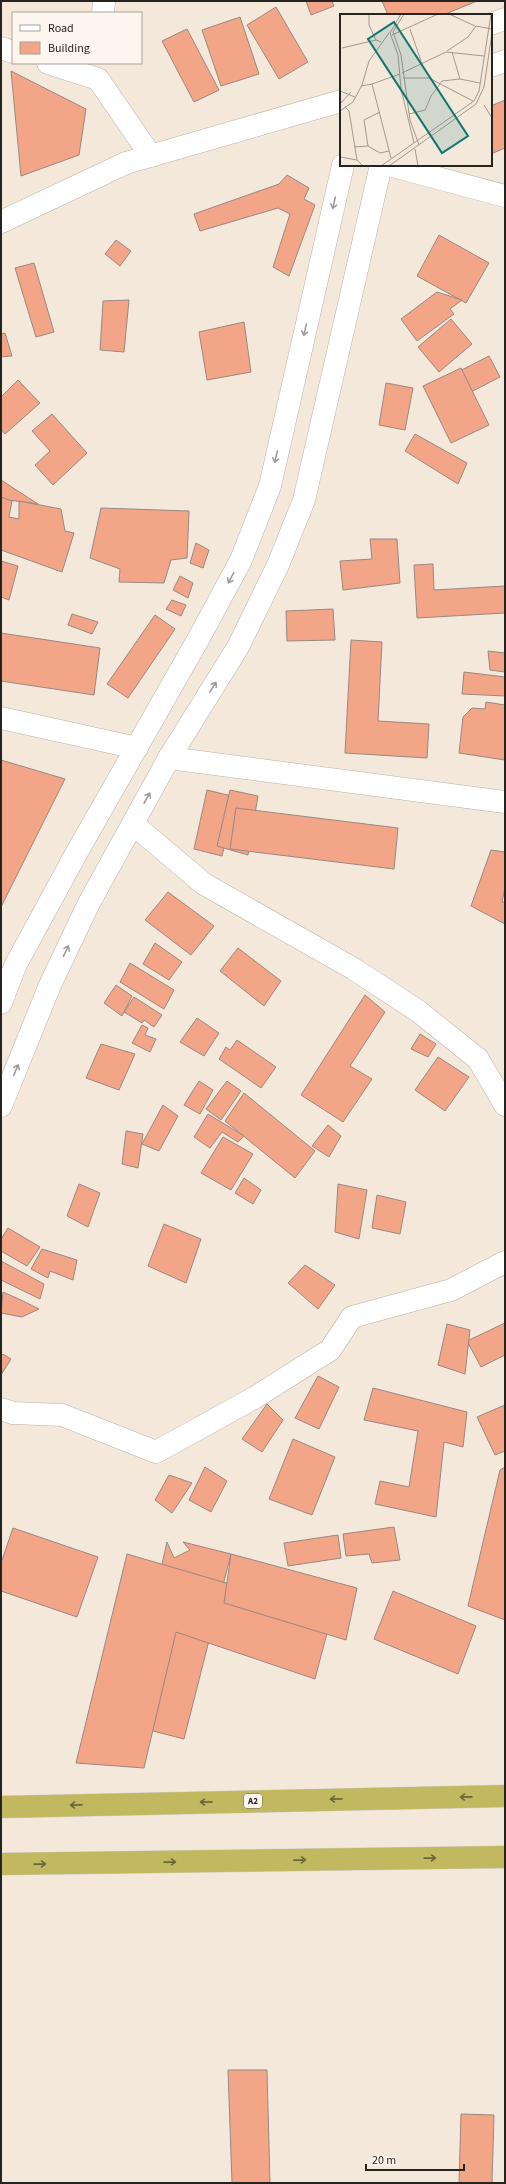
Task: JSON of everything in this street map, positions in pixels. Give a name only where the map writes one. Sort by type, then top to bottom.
[{"type":"highway","name":"A2","points":[[1,1807],[505,1796]]},
{"type":"highway","points":[[1,1864],[505,1857]]},
{"type":"street","points":[[103,12],[104,1]]},
{"type":"street","points":[[492,24],[505,19]]},
{"type":"street","points":[[1,48],[12,52]]},
{"type":"street","points":[[492,66],[505,61]]},
{"type":"street","points":[[54,64],[99,71],[151,156]]},
{"type":"street","points":[[1,222],[126,163],[340,101]]},
{"type":"street","points":[[1,1003],[19,960],[77,852],[137,748],[241,560],[270,486],[343,166]]},
{"type":"street","points":[[1,1106],[50,985],[89,903],[169,758],[238,647],[278,565],[304,500],[381,166]]},
{"type":"street","points":[[393,166],[505,196]]},
{"type":"street","points":[[1,718],[137,748]]},
{"type":"street","points":[[169,758],[505,802]]},
{"type":"street","points":[[133,824],[204,884],[354,969],[418,1011],[478,1059],[505,1104]]},
{"type":"street","points":[[1,1409],[13,1413],[62,1415],[156,1452],[254,1398],[330,1350],[352,1317],[451,1290],[505,1262]]},
{"type":"building","points":[[306,1],[332,1],[334,6],[311,15]]},
{"type":"building","points":[[382,1],[477,1],[445,14],[388,14]]},
{"type":"building","points":[[276,7],[308,62],[279,79],[247,25]]},
{"type":"building","points":[[240,17],[259,74],[221,86],[202,30]]},
{"type":"building","points":[[187,29],[219,90],[194,102],[162,41]]},
{"type":"building","points":[[11,71],[86,109],[79,155],[21,176]]},
{"type":"building","points":[[505,100],[505,148],[492,154],[492,106]]},
{"type":"building","points":[[287,175],[309,188],[304,199],[315,205],[289,276],[273,267],[290,214],[278,208],[200,231],[194,214],[279,184]]},
{"type":"building","points":[[439,235],[489,263],[466,303],[417,276]]},
{"type":"building","points":[[116,240],[131,251],[120,266],[105,254]]},
{"type":"building","points":[[34,263],[54,332],[36,337],[15,268]]},
{"type":"building","points":[[437,292],[462,300],[450,309],[454,314],[417,341],[401,319]]},
{"type":"building","points":[[129,300],[124,352],[100,350],[103,301]]},
{"type":"building","points":[[451,319],[472,344],[439,372],[418,347]]},
{"type":"building","points":[[244,322],[251,372],[207,380],[199,332]]},
{"type":"building","points":[[5,333],[12,356],[1,357],[1,334]]},
{"type":"building","points":[[489,356],[500,377],[465,395],[454,374]]},
{"type":"building","points":[[461,368],[489,425],[451,443],[423,386]]},
{"type":"building","points":[[18,380],[40,403],[5,434],[1,429],[1,397]]},
{"type":"building","points":[[386,383],[413,388],[405,430],[379,425]]},
{"type":"building","points":[[52,414],[87,453],[53,485],[35,465],[50,451],[32,431]]},
{"type":"building","points":[[415,434],[467,463],[458,484],[405,451]]},
{"type":"building","points":[[1,480],[38,504],[1,499]]},
{"type":"building","points":[[1,497],[12,501],[9,517],[19,519],[19,501],[61,509],[65,531],[74,533],[62,572],[1,550]]},
{"type":"building","points":[[101,508],[189,511],[187,558],[171,560],[164,583],[119,582],[120,569],[90,558]]},
{"type":"building","points":[[370,539],[397,539],[400,583],[343,590],[340,561],[372,559]]},
{"type":"building","points":[[196,543],[209,550],[203,568],[190,563]]},
{"type":"building","points":[[1,561],[18,566],[9,600],[1,597]]},
{"type":"building","points":[[433,564],[434,590],[505,586],[505,613],[417,618],[414,565]]},
{"type":"building","points":[[180,576],[193,583],[188,598],[173,590]]},
{"type":"building","points":[[172,600],[186,605],[181,616],[166,609]]},
{"type":"building","points":[[333,609],[335,640],[287,641],[286,611]]},
{"type":"building","points":[[72,614],[98,622],[92,634],[68,625]]},
{"type":"building","points":[[155,615],[175,629],[128,698],[107,684]]},
{"type":"building","points":[[1,633],[100,648],[94,695],[1,681]]},
{"type":"building","points":[[351,640],[382,642],[378,721],[429,724],[427,758],[345,753]]},
{"type":"building","points":[[488,651],[505,653],[505,672],[490,670]]},
{"type":"building","points":[[464,672],[505,677],[505,696],[462,694]]},
{"type":"building","points":[[486,702],[505,705],[505,760],[459,753],[463,717],[472,708],[485,709]]},
{"type":"building","points":[[1,760],[65,779],[1,907]]},
{"type":"building","points":[[207,790],[236,797],[222,856],[194,849]]},
{"type":"building","points":[[230,790],[258,796],[248,855],[217,846]]},
{"type":"building","points":[[236,808],[398,828],[394,869],[230,849]]},
{"type":"building","points":[[491,850],[505,852],[505,888],[502,902],[505,902],[505,924],[471,906]]},
{"type":"building","points":[[168,892],[214,926],[191,955],[145,920]]},
{"type":"building","points":[[155,943],[182,962],[169,980],[143,964]]},
{"type":"building","points":[[238,948],[281,981],[264,1006],[220,971]]},
{"type":"building","points":[[130,963],[174,990],[164,1009],[120,982]]},
{"type":"building","points":[[116,985],[132,996],[122,1016],[104,1003]]},
{"type":"building","points":[[365,995],[385,1012],[350,1066],[372,1079],[343,1122],[301,1095]]},
{"type":"building","points":[[134,997],[162,1015],[154,1027],[144,1020],[142,1023],[124,1012]]},
{"type":"building","points":[[197,1018],[219,1033],[204,1056],[180,1042]]},
{"type":"building","points":[[142,1025],[148,1028],[145,1035],[156,1039],[150,1052],[132,1043]]},
{"type":"building","points":[[420,1034],[436,1044],[428,1057],[411,1049]]},
{"type":"building","points":[[237,1040],[276,1067],[261,1088],[219,1059],[226,1047],[230,1050]]},
{"type":"building","points":[[101,1044],[135,1054],[119,1090],[86,1078]]},
{"type":"building","points":[[438,1057],[469,1077],[445,1111],[415,1090]]},
{"type":"building","points":[[199,1081],[213,1090],[200,1114],[184,1105]]},
{"type":"building","points":[[227,1081],[241,1091],[221,1120],[206,1109]]},
{"type":"building","points":[[244,1093],[315,1151],[295,1178],[225,1121]]},
{"type":"building","points":[[163,1105],[178,1116],[159,1151],[142,1144]]},
{"type":"building","points":[[208,1114],[244,1136],[238,1142],[222,1132],[210,1148],[194,1137]]},
{"type":"building","points":[[328,1125],[341,1136],[329,1157],[312,1146]]},
{"type":"building","points":[[126,1131],[143,1134],[138,1168],[122,1164]]},
{"type":"building","points":[[223,1137],[253,1154],[231,1190],[201,1173]]},
{"type":"building","points":[[244,1178],[261,1190],[253,1204],[235,1193]]},
{"type":"building","points":[[79,1184],[100,1193],[88,1227],[67,1216]]},
{"type":"building","points":[[338,1184],[367,1190],[359,1239],[335,1232]]},
{"type":"building","points":[[377,1195],[406,1202],[400,1234],[372,1228]]},
{"type":"building","points":[[164,1224],[201,1239],[186,1283],[148,1266]]},
{"type":"building","points":[[8,1228],[40,1247],[27,1266],[1,1251],[1,1239]]},
{"type":"building","points":[[42,1249],[77,1260],[73,1280],[50,1271],[48,1278],[31,1269]]},
{"type":"building","points":[[1,1261],[44,1284],[40,1299],[1,1280]]},
{"type":"building","points":[[305,1265],[335,1285],[318,1309],[288,1283]]},
{"type":"building","points":[[3,1292],[39,1309],[22,1317],[1,1313]]},
{"type":"building","points":[[505,1323],[505,1355],[481,1367],[467,1341]]},
{"type":"building","points":[[447,1324],[470,1330],[465,1374],[438,1365]]},
{"type":"building","points":[[3,1354],[11,1359],[1,1375],[1,1356]]},
{"type":"building","points":[[318,1376],[339,1387],[319,1429],[295,1418]]},
{"type":"building","points":[[373,1388],[467,1412],[463,1447],[444,1442],[436,1517],[375,1504],[380,1481],[409,1487],[418,1431],[364,1420]]},
{"type":"building","points":[[267,1404],[283,1420],[262,1452],[242,1439]]},
{"type":"building","points":[[505,1405],[505,1451],[495,1455],[477,1417]]},
{"type":"building","points":[[293,1439],[335,1457],[312,1515],[269,1499]]},
{"type":"building","points":[[205,1467],[227,1481],[211,1512],[189,1500]]},
{"type":"building","points":[[505,1467],[505,1620],[468,1606],[500,1470]]},
{"type":"building","points":[[169,1475],[192,1483],[172,1513],[155,1500]]},
{"type":"building","points":[[394,1527],[400,1560],[372,1563],[369,1554],[346,1556],[343,1534]]},
{"type":"building","points":[[13,1528],[98,1557],[77,1617],[1,1591],[1,1563]]},
{"type":"building","points":[[338,1535],[341,1558],[288,1566],[284,1543]]},
{"type":"building","points":[[167,1542],[174,1558],[190,1550],[183,1542],[231,1554],[184,1739],[153,1731],[120,1750]]},
{"type":"building","points":[[127,1554],[332,1614],[315,1679],[176,1632],[144,1768],[76,1763]]},
{"type":"building","points":[[231,1554],[357,1588],[346,1640],[224,1603]]},
{"type":"building","points":[[393,1591],[476,1626],[458,1674],[374,1639]]},
{"type":"building","points":[[228,2070],[267,2070],[270,2183],[232,2183]]},
{"type":"building","points":[[461,2114],[494,2115],[492,2183],[459,2183]]}]
